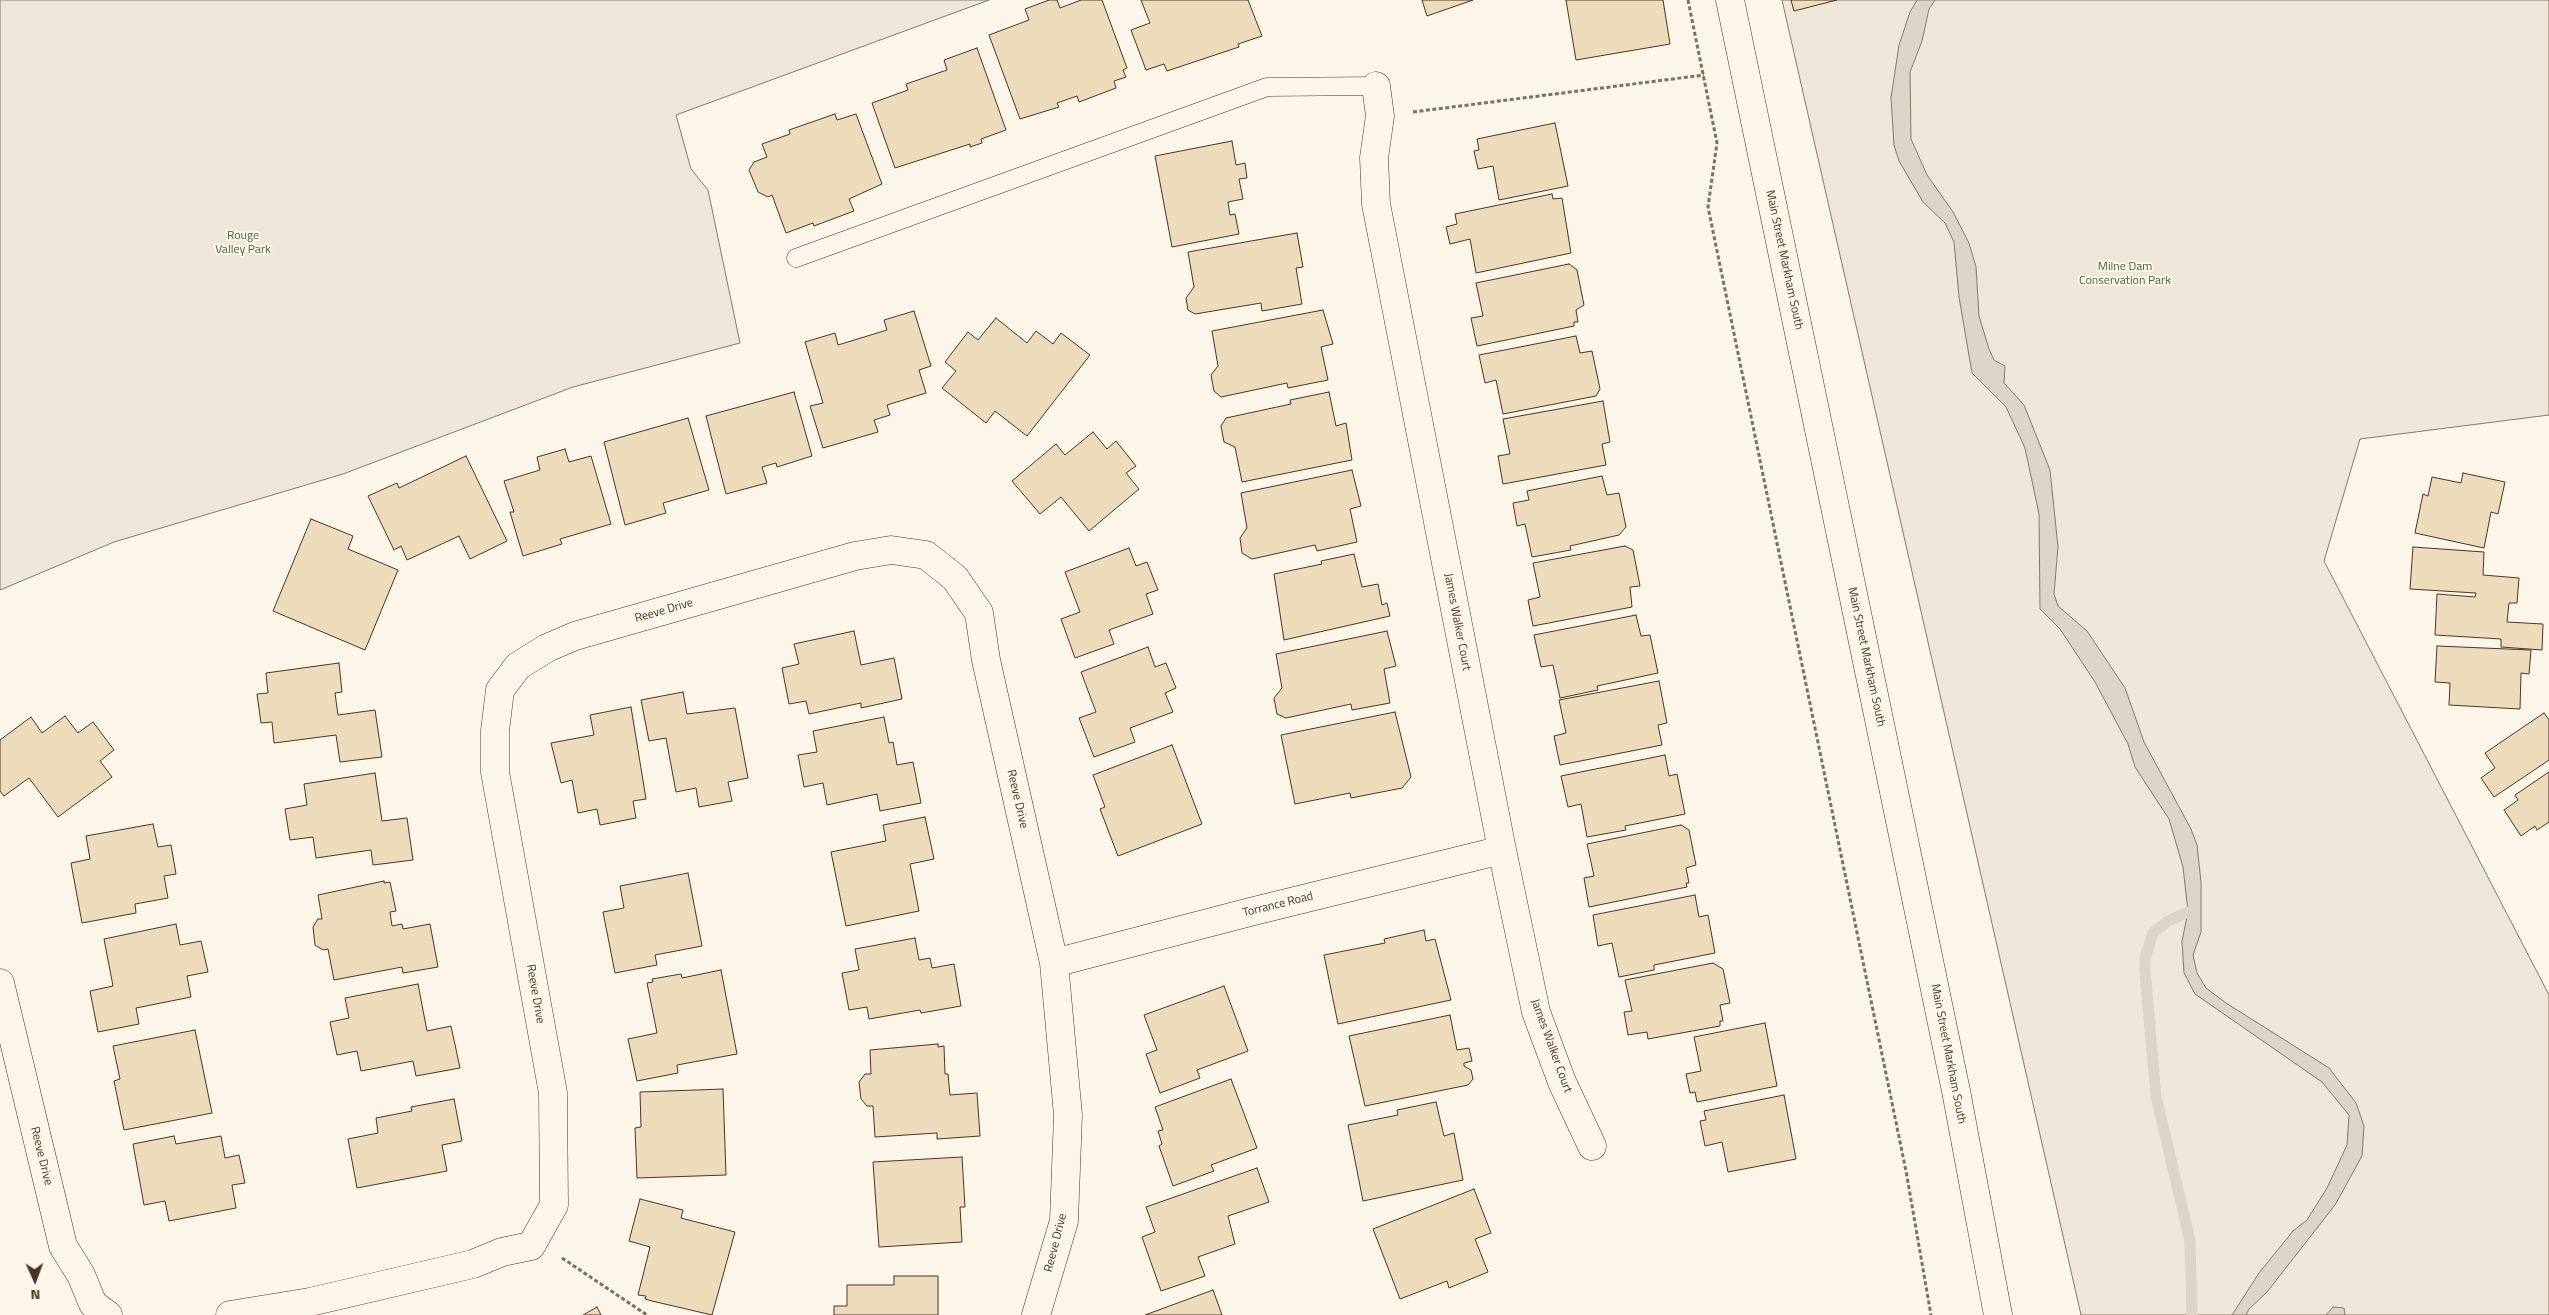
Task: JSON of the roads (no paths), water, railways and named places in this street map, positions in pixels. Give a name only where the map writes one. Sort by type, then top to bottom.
[{"type":"street","name":"Main Street Markham South","points":[[1730,0],[1956,1090],[1998,1315]]},
{"type":"street","name":"James Walker Court","points":[[1376,86],[1380,116],[1374,158],[1376,204],[1502,850],[1536,1012],[1562,1082],[1592,1146]]},
{"type":"street","name":"Reeve Drive","points":[[230,1315],[329,1297],[473,1264],[502,1252],[531,1246],[554,1205],[553,1093],[495,772],[495,731],[500,690],[518,666],[547,648],[575,636],[856,556],[891,550],[926,555],[955,578],[979,613],[986,660],[1054,963],[1068,1115],[1064,1221],[1036,1315]]},
{"type":"street","name":"Torrance Road","points":[[1054,963],[1254,911],[1502,850]]},
{"type":"street","name":"Reeve Drive","points":[[0,984],[63,1246],[81,1275],[93,1304],[108,1315]]},
{"type":"lane","points":[[796,258],[1267,87],[1376,86]]},
{"type":"waterway","points":[[2188,912],[2168,921],[2153,933],[2145,958],[2145,971],[2156,1096],[2190,1241],[2192,1315]]},
{"type":"park label","name":"Rouge Valley Park","points":[[243,243]]},
{"type":"park label","name":"Milne Dam Conservation Park","points":[[2125,274]]}]
